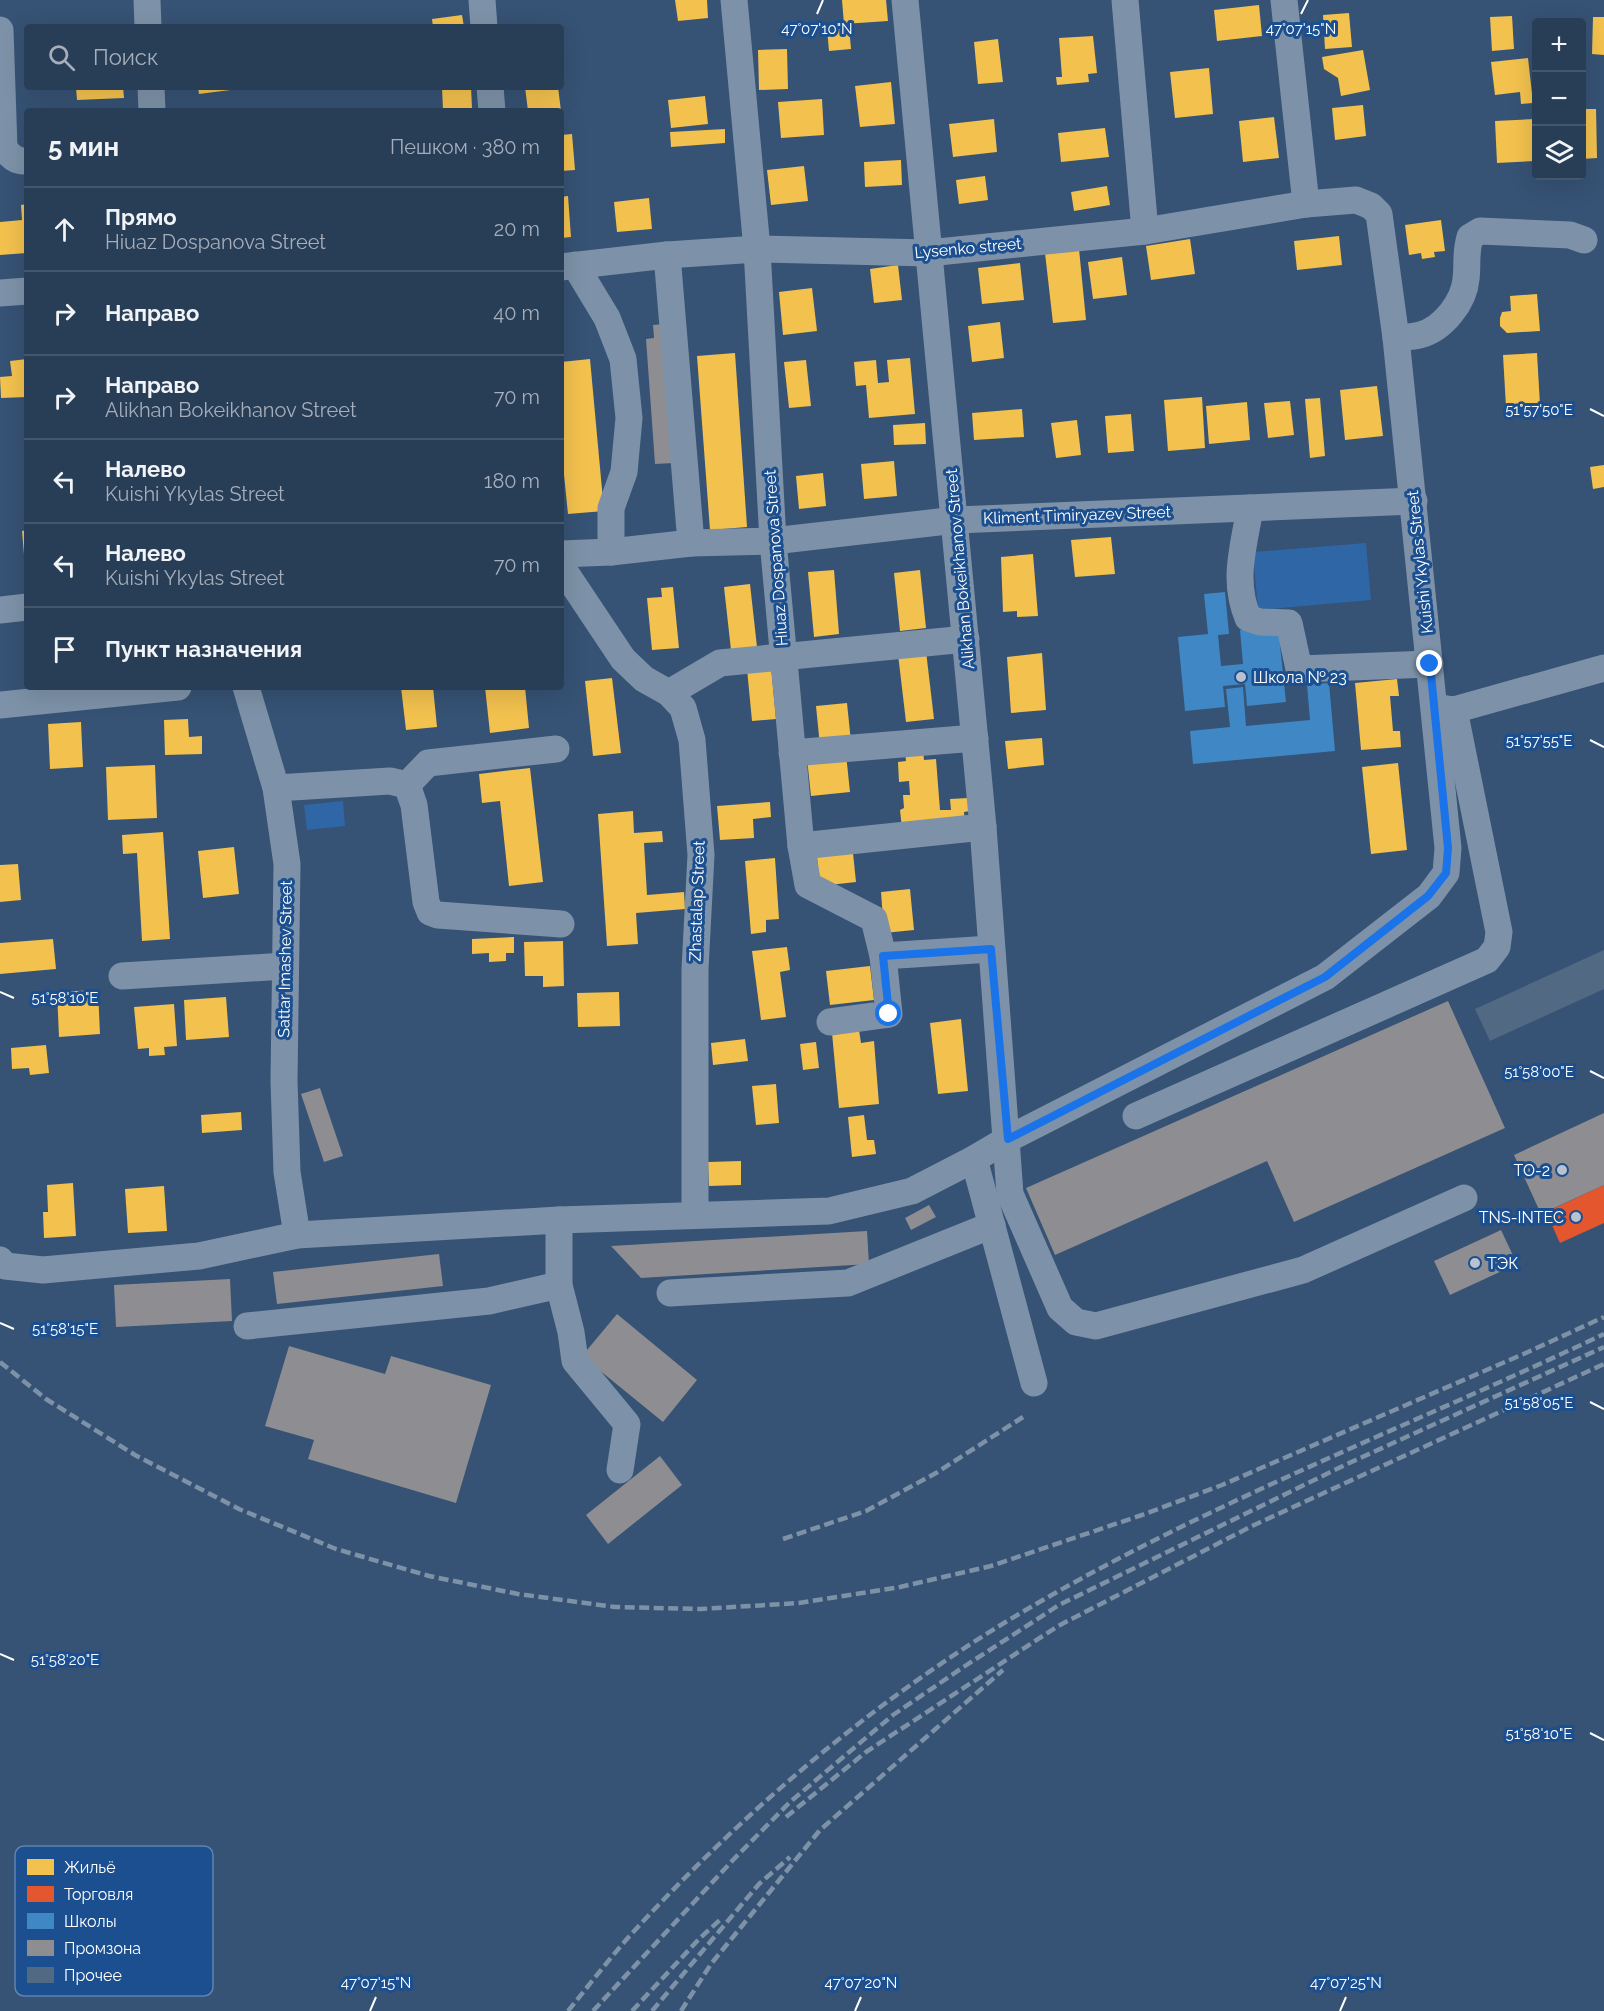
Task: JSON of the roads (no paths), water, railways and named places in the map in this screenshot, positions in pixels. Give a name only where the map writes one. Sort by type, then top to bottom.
[{"type":"street","points":[[147,0],[148,24]]},
{"type":"street","points":[[482,0],[484,24]]},
{"type":"street","name":"Hiuaz Dospanova Street","points":[[734,0],[757,249],[773,541],[801,846],[808,885],[874,919],[883,956],[889,1014],[830,1022]]},
{"type":"street","name":"Alikhan Bokeikhanov Street","points":[[905,0],[928,253],[956,520],[983,827],[1011,1194],[1060,1308],[1076,1322],[1096,1326],[1303,1270],[1464,1198]]},
{"type":"street","points":[[1125,0],[1145,231]]},
{"type":"street","points":[[1284,0],[1306,204]]},
{"type":"street","points":[[0,30],[4,148],[11,157],[24,161]]},
{"type":"street","points":[[151,90],[152,108]]},
{"type":"street","points":[[490,90],[492,108]]},
{"type":"street","name":"Lysenko street","points":[[568,266],[667,255],[757,249],[928,253],[1145,231],[1306,204],[1356,200],[1371,206]]},
{"type":"street","name":"Kuishi Ykylas Street","points":[[0,1260],[5,1266],[43,1270],[199,1256],[297,1235],[559,1220],[829,1211],[912,1191],[1008,1139],[1325,977],[1428,896],[1446,873],[1448,848],[1444,709],[1430,664],[1396,338],[1378,214],[1371,206]]},
{"type":"street","points":[[1396,338],[1422,334],[1442,322],[1459,303],[1466,280],[1466,250],[1470,237],[1479,231],[1570,235],[1584,240]]},
{"type":"street","points":[[667,255],[691,543]]},
{"type":"street","points":[[568,266],[607,318],[623,358],[629,418],[624,472],[611,508],[611,552]]},
{"type":"street","points":[[0,293],[24,291]]},
{"type":"street","name":"Kliment Timiryazev Street","points":[[564,554],[611,552],[691,543],[773,541],[956,520],[1414,501]]},
{"type":"street","points":[[1250,508],[1238,579],[1244,608],[1248,618],[1260,622],[1289,623],[1299,669],[1430,664]]},
{"type":"street","name":"Zhastalap Street","points":[[564,570],[623,659],[644,679],[669,693],[683,708],[692,740],[701,855],[695,969],[695,1214]]},
{"type":"street","points":[[0,610],[24,607]]},
{"type":"street","points":[[669,693],[720,663],[966,639]]},
{"type":"street","points":[[1136,1116],[1487,960],[1497,947],[1499,932],[1444,709],[1604,668]]},
{"type":"street","points":[[0,705],[148,690]]},
{"type":"street","name":"Sattar Imashev Street","points":[[247,690],[276,788],[287,864],[284,1081],[287,1172],[297,1235]]},
{"type":"street","points":[[792,753],[975,738]]},
{"type":"street","points":[[407,785],[428,763],[556,749]]},
{"type":"street","points":[[276,788],[390,781],[407,785]]},
{"type":"street","points":[[407,785],[414,806],[426,902],[430,912],[438,915],[561,924]]},
{"type":"street","points":[[801,846],[983,827]]},
{"type":"street","points":[[883,956],[991,949]]},
{"type":"street","points":[[122,976],[285,966]]},
{"type":"street","points":[[974,1159],[1034,1383]]},
{"type":"street","points":[[559,1220],[560,1285],[575,1361],[627,1424],[620,1470]]},
{"type":"street","points":[[670,1293],[848,1283],[992,1225]]},
{"type":"street","points":[[247,1326],[489,1301],[560,1285]]},
{"type":"railway","points":[[0,1362],[46,1399],[135,1455],[239,1509],[336,1549],[429,1576],[518,1594],[615,1607],[701,1609],[799,1603],[900,1587],[991,1566],[1142,1515],[1222,1485],[1604,1317]]},
{"type":"railway","points":[[568,2011],[636,1929],[680,1882],[774,1793],[875,1711],[981,1637],[1036,1604],[1175,1530],[1317,1463],[1604,1334]]},
{"type":"railway","points":[[593,2011],[790,1802],[893,1715],[965,1666],[1059,1605],[1347,1464],[1604,1347]]},
{"type":"railway","points":[[786,1817],[866,1752],[1058,1626],[1252,1526],[1604,1364]]},
{"type":"railway","points":[[783,1539],[866,1511],[936,1473],[1023,1417]]},
{"type":"railway","points":[[681,2011],[711,1964],[820,1830],[1003,1670]]},
{"type":"railway","points":[[652,2011],[759,1884],[790,1857]]},
{"type":"railway","points":[[632,2011],[700,1938],[722,1918]]},
{"type":"place","name":"Школа № 23","points":[[1241,677]]},
{"type":"place","name":"ТО-2","points":[[1562,1170]]},
{"type":"place","name":"TNS-INTEC","points":[[1576,1217]]},
{"type":"place","name":"ТЭК","points":[[1475,1263]]}]
